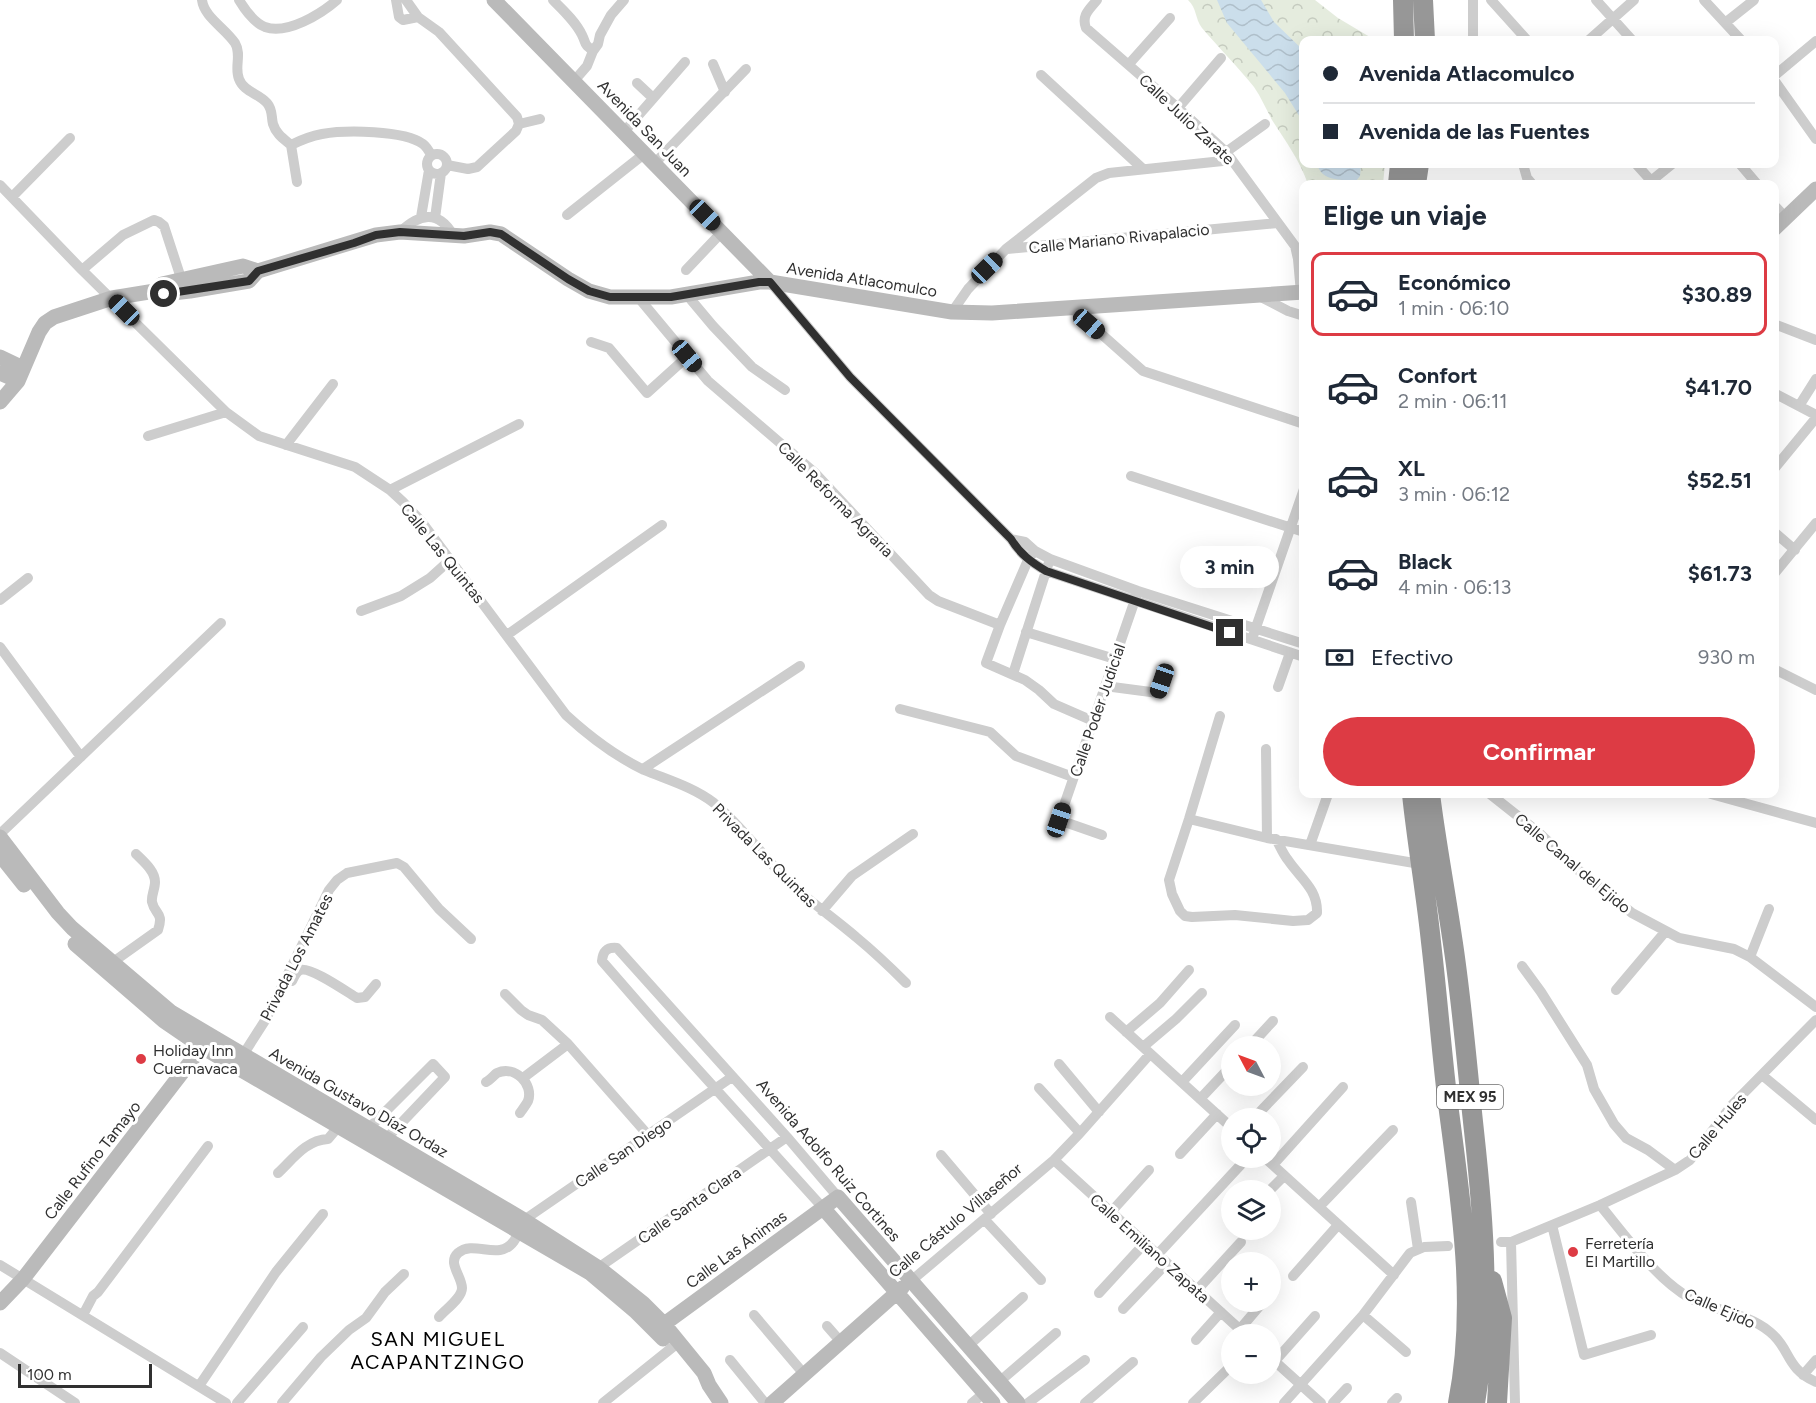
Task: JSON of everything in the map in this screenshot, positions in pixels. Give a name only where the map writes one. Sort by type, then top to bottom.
[{"type":"highway","points":[[1403,0],[1404,36]]},
{"type":"highway","points":[[1423,0],[1425,36]]},
{"type":"highway","name":"MEX 95","points":[[1412,798],[1466,1254],[1468,1296],[1466,1336],[1463,1381],[1458,1403]]},
{"type":"highway","name":"MEX 95","points":[[1431,798],[1453,939],[1482,1209],[1485,1302],[1475,1403]]},
{"type":"highway","points":[[1485,1254],[1502,1318],[1497,1403]]},
{"type":"street","points":[[202,0],[207,14],[222,27],[236,45],[237,73],[240,82],[245,89],[260,96],[267,103],[272,111],[273,124],[278,134],[291,145],[297,182]]},
{"type":"street","points":[[239,0],[254,20],[266,27],[275,28],[288,27],[308,20],[337,0]]},
{"type":"street","points":[[396,0],[399,17],[403,20],[418,17]]},
{"type":"street","points":[[406,0],[418,17],[439,32],[517,117],[519,124],[516,131],[477,167],[444,169],[436,174],[429,170]]},
{"type":"street","name":"Avenida San Juan","points":[[494,0],[770,282]]},
{"type":"street","points":[[553,0],[567,15],[582,35],[585,45],[592,51]]},
{"type":"street","points":[[574,81],[587,66],[592,51],[598,44],[600,35],[611,15],[624,0]]},
{"type":"street","name":"Calle Julio Zarate","points":[[1097,0],[1084,15],[1083,22],[1086,28],[1129,64],[1229,156],[1295,246],[1299,267]]},
{"type":"street","points":[[1473,0],[1473,36]]},
{"type":"street","points":[[1491,0],[1523,36]]},
{"type":"street","points":[[1596,0],[1628,36]]},
{"type":"street","points":[[1594,36],[1634,0]]},
{"type":"street","points":[[1704,0],[1737,36]]},
{"type":"street","points":[[1725,23],[1755,0]]},
{"type":"street","points":[[1129,64],[1170,18]]},
{"type":"street","points":[[582,35],[600,35]]},
{"type":"street","points":[[1779,74],[1816,41]]},
{"type":"street","points":[[1178,108],[1221,58]]},
{"type":"street","points":[[623,133],[685,62]]},
{"type":"street","points":[[713,64],[725,92]]},
{"type":"street","points":[[567,215],[649,159],[725,92],[746,69]]},
{"type":"street","points":[[1041,75],[1143,169]]},
{"type":"street","points":[[638,83],[653,98]]},
{"type":"street","points":[[1779,85],[1816,139]]},
{"type":"street","points":[[519,124],[540,118]]},
{"type":"street","points":[[1006,249],[1096,178],[1109,173],[1229,156],[1265,124]]},
{"type":"street","points":[[291,145],[323,134],[379,132],[414,139],[422,143],[432,155]]},
{"type":"street","points":[[12,197],[70,138]]},
{"type":"street","points":[[421,217],[429,170],[427,162],[432,155],[440,154],[446,159],[435,218]]},
{"type":"street","points":[[1639,168],[1649,180]]},
{"type":"street","points":[[1655,180],[1668,168]]},
{"type":"street","points":[[1743,168],[1754,180]]},
{"type":"street","name":"Calle Las Quintas","points":[[0,185],[82,270],[226,412],[259,436],[355,467],[390,490],[421,521],[566,715],[589,736],[643,769]]},
{"type":"street","points":[[1780,224],[1816,189]]},
{"type":"street","points":[[400,232],[421,217],[435,218],[442,222],[453,235]]},
{"type":"street","points":[[82,270],[123,235],[154,220],[164,226],[181,286]]},
{"type":"street","name":"Calle Mariano Rivapalacio","points":[[952,312],[968,289],[1006,249],[1278,223]]},
{"type":"street","name":"Avenida Atlacomulco","points":[[0,402],[21,375],[39,332],[45,323],[54,317],[112,298],[155,291],[164,294],[181,286],[243,266],[258,271],[376,235],[400,232],[464,236],[490,232],[501,234],[568,279],[589,291],[610,297],[671,297],[770,282],[952,312],[992,313],[1299,292]]},
{"type":"street","points":[[686,270],[722,232]]},
{"type":"street","points":[[770,282],[850,377],[1011,539],[1018,551],[1028,560],[1046,571],[1136,596],[1253,635],[1299,656]]},
{"type":"street","points":[[687,295],[752,367],[785,390]]},
{"type":"street","points":[[1259,296],[1299,314]]},
{"type":"street","name":"Calle Reforma Agraria","points":[[638,297],[708,381],[814,472],[929,595],[938,601],[1000,625]]},
{"type":"street","points":[[1072,308],[1143,371],[1299,422]]},
{"type":"street","points":[[1779,326],[1816,340]]},
{"type":"street","points":[[591,342],[609,348],[647,393],[687,356]]},
{"type":"street","points":[[0,357],[21,375]]},
{"type":"street","points":[[0,373],[21,375]]},
{"type":"street","points":[[1799,406],[1816,379]]},
{"type":"street","points":[[286,445],[333,384]]},
{"type":"street","points":[[1779,396],[1816,416],[1779,463]]},
{"type":"street","points":[[148,436],[226,412]]},
{"type":"street","points":[[390,490],[519,424]]},
{"type":"street","points":[[1131,476],[1299,530]]},
{"type":"street","points":[[1253,635],[1299,503]]},
{"type":"street","points":[[1779,568],[1816,523]]},
{"type":"street","points":[[507,635],[662,525]]},
{"type":"street","points":[[1779,536],[1795,550]]},
{"type":"street","points":[[1011,539],[1025,542],[1035,551],[1136,596]]},
{"type":"street","points":[[1035,551],[1028,560],[986,663],[1013,674],[1039,690],[1054,704],[1093,721]]},
{"type":"street","points":[[1013,674],[1050,558]]},
{"type":"street","points":[[361,611],[401,596],[430,579],[450,560]]},
{"type":"street","points":[[0,600],[28,578]]},
{"type":"street","name":"Calle Poder Judicial","points":[[1102,835],[1059,820],[1136,596]]},
{"type":"street","points":[[0,836],[221,623]]},
{"type":"street","points":[[1026,632],[1114,659]]},
{"type":"street","points":[[1253,635],[1299,643]]},
{"type":"street","points":[[0,647],[81,757]]},
{"type":"street","points":[[1278,687],[1290,653]]},
{"type":"street","points":[[643,769],[800,666]]},
{"type":"street","points":[[1105,686],[1158,693],[1166,669]]},
{"type":"street","points":[[1779,672],[1816,690]]},
{"type":"street","points":[[900,709],[990,732],[1016,756],[1073,777]]},
{"type":"street","points":[[1220,716],[1169,880],[1172,894],[1185,916],[1235,915],[1293,921],[1308,920],[1317,913],[1316,897],[1312,890],[1272,839],[1266,749]]},
{"type":"street","name":"Privada Las Quintas","points":[[643,769],[694,790],[713,802],[788,881],[855,936],[906,983]]},
{"type":"street","points":[[1287,860],[1307,845],[1326,798]]},
{"type":"street","name":"Calle Canal del Ejido","points":[[1495,798],[1538,832],[1577,869],[1632,914],[1678,938],[1734,949],[1750,957],[1816,1007]]},
{"type":"street","points":[[1725,798],[1816,824]]},
{"type":"street","points":[[1189,819],[1272,839],[1420,864]]},
{"type":"street","name":"Privada Las Quintas","points":[[822,911],[852,876],[913,834]]},
{"type":"street","name":"Avenida Gustavo Díaz Ordaz","points":[[0,836],[65,921],[113,962],[164,1021],[206,1042],[293,1092],[387,1138],[521,1226],[594,1270],[659,1327],[675,1345],[696,1378],[709,1385],[721,1403]]},
{"type":"street","points":[[113,962],[158,930],[160,924],[160,915],[152,902],[155,881],[149,867],[136,854]]},
{"type":"street","name":"Avenida Gustavo Díaz Ordaz","points":[[0,855],[58,927],[134,988]]},
{"type":"street","name":"Privada Los Amates","points":[[243,1055],[285,983],[329,890],[347,873],[397,863],[404,867],[439,909],[471,939]]},
{"type":"street","points":[[1750,957],[1769,909]]},
{"type":"street","points":[[1616,990],[1665,932]]},
{"type":"street","name":"Avenida Adolfo Ruiz Cortines","points":[[659,1026],[602,961],[606,950],[611,947],[617,948],[787,1137],[1018,1403]]},
{"type":"street","points":[[1522,966],[1587,1065],[1594,1089],[1614,1124],[1626,1138],[1648,1150],[1675,1170]]},
{"type":"street","points":[[285,983],[289,985],[297,971],[303,969],[312,971],[357,998],[365,997],[376,984]]},
{"type":"street","points":[[1126,1032],[1160,1003],[1189,970]]},
{"type":"street","name":"Calle Cástulo Villaseñor","points":[[779,1401],[804,1374],[910,1281],[1054,1160],[1099,1112],[1147,1050],[1202,993]]},
{"type":"street","points":[[505,994],[528,1015],[542,1020],[568,1044],[648,1135]]},
{"type":"street","points":[[674,1013],[659,1026],[897,1293],[983,1400]]},
{"type":"street","points":[[1110,1017],[1221,1118]]},
{"type":"street","name":"Calle Hules","points":[[1515,1403],[1506,1242],[1600,1205],[1675,1170],[1690,1160],[1732,1105],[1816,1020]]},
{"type":"street","points":[[1260,1036],[1273,1022]]},
{"type":"street","points":[[1182,1082],[1235,1025]]},
{"type":"street","name":"Avenida Gustavo Díaz Ordaz","points":[[206,1042],[243,1055],[339,1126],[521,1226]]},
{"type":"street","name":"Calle Rufino Tamayo","points":[[0,1303],[23,1279],[206,1042]]},
{"type":"street","points":[[523,1078],[568,1044]]},
{"type":"street","points":[[369,1128],[433,1064],[445,1077],[387,1138]]},
{"type":"street","points":[[1059,1065],[1099,1112]]},
{"type":"street","points":[[1264,1108],[1303,1067]]},
{"type":"street","points":[[486,1082],[498,1072],[512,1072],[523,1078],[529,1089],[528,1101],[520,1113]]},
{"type":"street","points":[[1762,1075],[1816,1120]]},
{"type":"street","name":"Calle San Diego","points":[[439,1317],[460,1295],[462,1287],[453,1263],[455,1255],[467,1248],[505,1250],[513,1242],[521,1226],[732,1077]]},
{"type":"street","points":[[1200,1099],[1221,1077]]},
{"type":"street","points":[[1281,1150],[1343,1087]]},
{"type":"street","points":[[1040,1088],[1080,1133]]},
{"type":"street","points":[[1180,1154],[1217,1114]]},
{"type":"street","points":[[278,1173],[310,1143],[328,1139],[339,1126]]},
{"type":"street","points":[[1319,1207],[1393,1130]]},
{"type":"street","name":"Calle Santa Clara","points":[[594,1270],[787,1137]]},
{"type":"street","points":[[83,1316],[93,1296],[208,1146]]},
{"type":"street","points":[[941,1155],[988,1217],[1041,1280]]},
{"type":"street","name":"Calle Emiliano Zapata","points":[[1054,1160],[1158,1255],[1165,1266],[1197,1290],[1234,1324]]},
{"type":"street","points":[[1158,1255],[1238,1168]]},
{"type":"street","points":[[1275,1168],[1394,1275]]},
{"type":"street","points":[[1111,1212],[1149,1170]]},
{"type":"street","points":[[1280,1180],[1284,1176]]},
{"type":"street","name":"Calle Las Ánimas","points":[[659,1327],[838,1197]]},
{"type":"street","points":[[1411,1202],[1418,1248]]},
{"type":"street","name":"Calle Ejido","points":[[1600,1205],[1665,1279],[1689,1298],[1732,1313],[1769,1332],[1779,1341],[1792,1365],[1803,1375],[1816,1382]]},
{"type":"street","points":[[199,1386],[276,1272],[323,1214]]},
{"type":"street","points":[[1293,1276],[1338,1225]]},
{"type":"street","points":[[1552,1225],[1584,1355],[1651,1335]]},
{"type":"street","points":[[1197,1290],[1241,1242]]},
{"type":"street","points":[[1099,1293],[1145,1243]]},
{"type":"street","points":[[1284,1403],[1363,1315],[1410,1253],[1418,1248],[1448,1246]]},
{"type":"street","points":[[0,1265],[226,1403]]},
{"type":"street","points":[[1123,1309],[1165,1266]]},
{"type":"street","points":[[283,1402],[321,1357],[349,1330],[366,1318],[385,1293],[404,1274]]},
{"type":"street","points":[[968,1347],[1023,1297]]},
{"type":"street","points":[[1196,1340],[1221,1312]]},
{"type":"street","points":[[754,1315],[804,1374]]},
{"type":"street","points":[[1363,1315],[1406,1352]]},
{"type":"street","points":[[1281,1351],[1315,1316]]},
{"type":"street","points":[[827,1326],[841,1342]]},
{"type":"street","points":[[237,1403],[303,1327]]},
{"type":"street","points":[[999,1382],[1056,1333]]},
{"type":"street","points":[[603,1403],[675,1345]]},
{"type":"street","points":[[0,1353],[75,1403]]},
{"type":"street","points":[[730,1360],[765,1403]]},
{"type":"street","points":[[1028,1403],[1085,1360]]},
{"type":"street","points":[[1803,1375],[1816,1360]]},
{"type":"street","points":[[1085,1403],[1133,1362]]},
{"type":"street","points":[[1281,1366],[1321,1403]]},
{"type":"street","points":[[1193,1403],[1221,1376]]},
{"type":"street","points":[[1333,1403],[1347,1388]]},
{"type":"green space","points":[[1188,0],[1315,0],[1338,18],[1368,36],[1299,36],[1299,165],[1257,91],[1202,28]]},
{"type":"green space","points":[[1300,168],[1385,168],[1383,180],[1306,180]]},
{"type":"water","points":[[1217,0],[1261,0],[1274,22],[1299,46],[1299,116],[1285,93],[1227,23]]},
{"type":"water","points":[[1318,168],[1361,168],[1360,176],[1357,180],[1332,179]]},
{"type":"place","name":"Holiday Inn Cuernavaca","points":[[141,1059]]},
{"type":"place","name":"Ferretería El Martillo","points":[[1573,1252]]},
{"type":"district","name":"SAN MIGUEL ACAPANTZINGO","points":[[438,1350]]},
{"type":"route","points":[[164,294],[249,281],[258,271],[376,235],[400,232],[464,236],[490,232],[501,234],[568,279],[589,291],[610,297],[671,297],[770,282],[850,377],[1011,539],[1018,551],[1028,560],[1046,571],[1230,633]]}]
